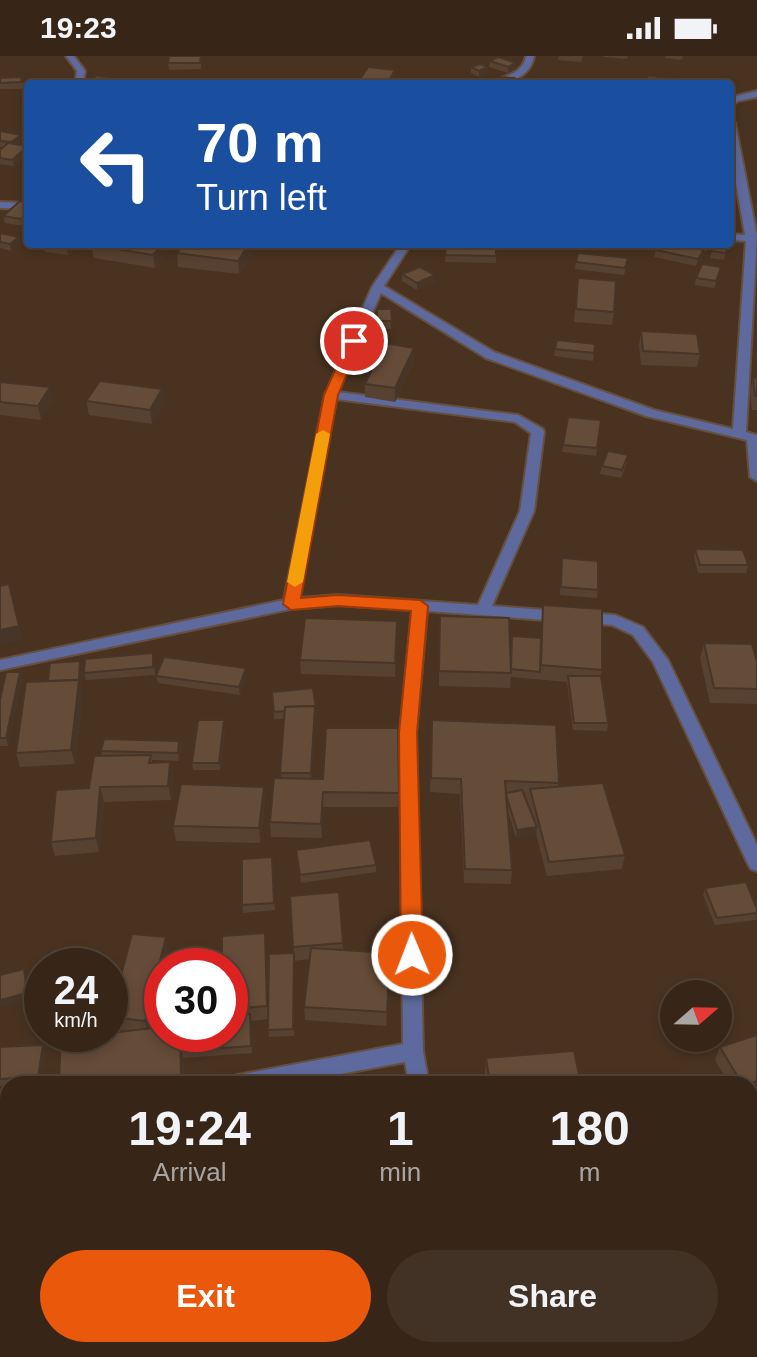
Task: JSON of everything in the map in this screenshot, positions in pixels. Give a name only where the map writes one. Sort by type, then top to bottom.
[{"type":"street","points":[[70,56],[81,71],[80,80]]},
{"type":"street","points":[[504,80],[528,67],[530,56]]},
{"type":"street","points":[[734,100],[757,94]]},
{"type":"street","points":[[734,142],[754,239],[749,438],[757,477]]},
{"type":"street","points":[[0,205],[23,206]]},
{"type":"street","points":[[0,218],[23,206]]},
{"type":"street","points":[[734,237],[754,239]]},
{"type":"street","points":[[291,604],[331,395],[378,287],[403,248]]},
{"type":"street","points":[[378,287],[490,355],[650,413],[749,438]]},
{"type":"street","points":[[331,395],[518,419],[538,432],[527,511],[483,610]]},
{"type":"street","points":[[0,665],[291,604],[338,600],[615,620],[638,631],[660,660],[757,864]]},
{"type":"street","points":[[418,1076],[413,1051],[408,733],[420,606]]},
{"type":"street","points":[[280,1076],[413,1051]]},
{"type":"building","points":[[169,56],[201,56],[200,63],[168,63]]},
{"type":"building","points":[[498,57],[516,63],[508,67],[490,61]]},
{"type":"building","points":[[480,64],[488,67],[479,71],[471,67]]},
{"type":"building","points":[[368,67],[395,70],[389,80],[360,80]]},
{"type":"building","points":[[95,76],[108,77],[106,80],[94,80]]},
{"type":"building","points":[[648,76],[692,80],[646,80]]},
{"type":"building","points":[[22,77],[21,82],[0,83],[0,78]]},
{"type":"building","points":[[495,77],[514,78],[513,80],[494,80]]},
{"type":"building","points":[[0,131],[21,135],[11,142],[0,141]]},
{"type":"building","points":[[8,143],[24,145],[24,150],[12,160],[0,158],[0,150]]},
{"type":"building","points":[[20,201],[24,202],[22,219],[3,216]]},
{"type":"building","points":[[0,233],[19,237],[10,244],[0,242]]},
{"type":"building","points":[[110,248],[159,248],[153,255]]},
{"type":"building","points":[[181,248],[246,248],[238,261],[177,253]]},
{"type":"building","points":[[446,248],[496,248],[496,256],[445,255]]},
{"type":"building","points":[[695,248],[704,250],[698,259],[656,250]]},
{"type":"building","points":[[712,248],[727,248],[726,253],[711,251]]},
{"type":"building","points":[[578,253],[628,258],[625,268],[576,262]]},
{"type":"building","points":[[702,264],[721,267],[716,281],[696,278]]},
{"type":"building","points":[[420,267],[435,275],[417,283],[402,274]]},
{"type":"building","points":[[578,278],[616,281],[614,312],[576,309]]},
{"type":"building","points":[[377,309],[391,309],[392,321],[377,321]]},
{"type":"building","points":[[641,331],[697,334],[700,354],[643,351]]},
{"type":"building","points":[[557,340],[595,344],[594,353],[555,349]]},
{"type":"building","points":[[385,343],[414,348],[395,388],[365,384]]},
{"type":"building","points":[[753,378],[757,378],[757,396],[755,396]]},
{"type":"building","points":[[100,381],[162,389],[150,410],[86,401]]},
{"type":"building","points":[[0,382],[50,387],[38,406],[0,402]]},
{"type":"building","points":[[568,417],[601,420],[597,448],[563,445]]},
{"type":"building","points":[[608,451],[628,455],[622,470],[602,466]]},
{"type":"building","points":[[695,549],[743,550],[748,565],[700,565]]},
{"type":"building","points":[[562,558],[598,561],[598,590],[561,587]]},
{"type":"building","points":[[9,584],[19,626],[0,630],[0,586]]},
{"type":"building","points":[[543,605],[602,609],[602,670],[541,665]]},
{"type":"building","points":[[440,616],[509,618],[511,673],[439,671]]},
{"type":"building","points":[[305,618],[397,621],[395,663],[300,660]]},
{"type":"building","points":[[512,636],[541,638],[540,672],[511,669]]},
{"type":"building","points":[[704,643],[752,644],[757,662],[757,689],[714,688]]},
{"type":"building","points":[[153,653],[153,667],[84,673],[85,659]]},
{"type":"building","points":[[164,657],[246,668],[239,687],[156,676]]},
{"type":"building","points":[[80,661],[79,680],[48,681],[50,663]]},
{"type":"building","points":[[6,672],[20,672],[6,738],[0,738],[0,700]]},
{"type":"building","points":[[568,676],[601,676],[608,723],[574,723]]},
{"type":"building","points":[[79,680],[71,750],[16,753],[26,682]]},
{"type":"building","points":[[313,688],[316,709],[315,706],[285,707],[285,711],[274,712],[272,692]]},
{"type":"building","points":[[315,706],[311,773],[280,773],[285,707]]},
{"type":"building","points":[[198,720],[224,720],[219,763],[192,763]]},
{"type":"building","points":[[432,720],[556,725],[559,783],[505,781],[512,870],[465,869],[461,779],[431,778]]},
{"type":"building","points":[[326,728],[398,728],[399,793],[323,792],[321,824],[270,822],[274,778],[323,779]]},
{"type":"building","points":[[104,739],[179,741],[178,753],[101,751]]},
{"type":"building","points":[[151,755],[149,763],[170,762],[168,786],[100,787],[96,838],[51,842],[56,790],[89,788],[94,756]]},
{"type":"building","points":[[603,783],[625,855],[549,862],[530,789]]},
{"type":"building","points":[[181,784],[264,787],[259,828],[173,826]]},
{"type":"building","points":[[522,790],[537,827],[517,830],[506,793]]},
{"type":"building","points":[[370,840],[376,865],[300,875],[296,850]]},
{"type":"building","points":[[272,857],[274,903],[242,905],[242,859]]},
{"type":"building","points":[[746,882],[757,913],[717,918],[705,888]]},
{"type":"building","points":[[339,892],[343,943],[293,947],[290,896]]},
{"type":"building","points":[[265,933],[267,1006],[248,1008],[248,948],[222,948],[222,936]]},
{"type":"building","points":[[132,934],[166,937],[163,948],[144,948],[144,1021],[128,1019],[128,949]]},
{"type":"building","points":[[311,948],[390,953],[387,1012],[304,1007]]},
{"type":"building","points":[[294,953],[293,1029],[268,1030],[269,954]]},
{"type":"building","points":[[24,969],[24,994],[0,1000],[0,975]]},
{"type":"building","points":[[248,1014],[251,1046],[248,1046]]},
{"type":"building","points":[[144,1029],[144,1052],[180,1052],[181,1076],[59,1076],[60,1052],[128,1052],[128,1031]]},
{"type":"building","points":[[757,1035],[757,1076],[737,1076],[723,1052],[732,1052],[732,1043]]},
{"type":"building","points":[[24,1046],[24,1052],[42,1052],[38,1076],[0,1076],[0,1047]]},
{"type":"building","points":[[574,1051],[579,1076],[489,1076],[486,1058]]},
{"type":"slow traffic","points":[[295,582],[323,434]]},
{"type":"route","points":[[354,341],[331,395],[291,604],[338,600],[420,606],[408,733],[412,955]]}]
